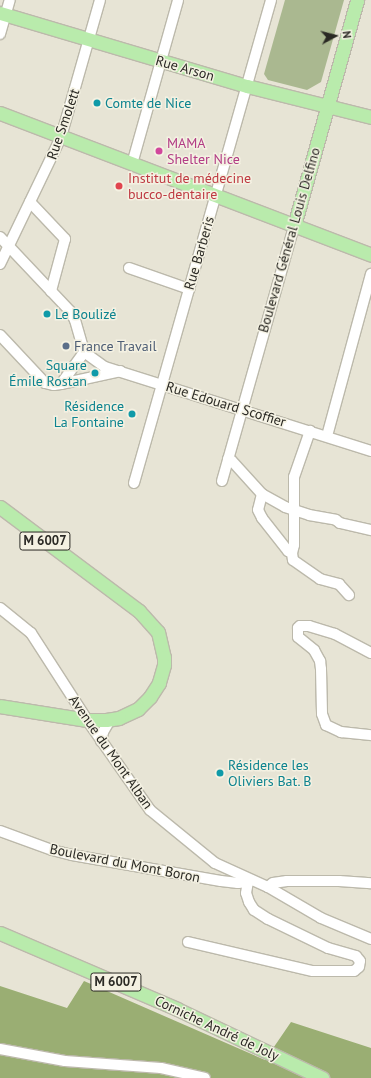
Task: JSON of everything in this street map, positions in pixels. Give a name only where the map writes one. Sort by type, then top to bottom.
[{"type":"main road","name":"Boulevard Général Louis Delfino","points":[[294,226],[357,0]]},
{"type":"main road","name":"Rue Arson","points":[[3,14],[247,86],[371,117]]},
{"type":"main road","points":[[0,113],[371,255]]},
{"type":"main road","name":"M 6007","points":[[0,507],[139,611],[150,621],[158,632],[163,646],[164,665],[155,691],[138,709],[130,714],[110,720],[87,720],[0,706]]},
{"type":"main road","name":"Corniche André de Joly","points":[[0,933],[177,1009],[322,1078]]},
{"type":"street","points":[[0,34],[3,14],[10,0]]},
{"type":"street","name":"Rue Smolett","points":[[0,264],[62,137],[100,0]]},
{"type":"street","points":[[132,164],[178,0]]},
{"type":"street","name":"Rue Barberis","points":[[134,483],[271,0]]},
{"type":"street","points":[[30,202],[65,239],[51,291]]},
{"type":"street","name":"Boulevard Général Louis Delfino","points":[[222,481],[294,226]]},
{"type":"street","points":[[0,237],[70,311],[75,320],[84,352],[61,384]]},
{"type":"street","points":[[129,268],[189,289]]},
{"type":"street","points":[[327,436],[371,274]]},
{"type":"street","points":[[0,334],[45,383],[61,384],[121,371]]},
{"type":"street","name":"Rue Edouard Scoffier","points":[[84,352],[105,367],[242,409],[371,451]]},
{"type":"street","points":[[310,431],[294,476],[295,511],[294,545],[292,553],[293,560],[320,579],[339,584],[349,594]]},
{"type":"street","points":[[228,459],[232,461],[262,494],[295,511],[371,530]]},
{"type":"street","points":[[262,494],[258,510],[262,518],[288,551],[292,553]]},
{"type":"street","name":"Avenue du Mont Alban","points":[[0,608],[31,633],[101,741],[150,810],[215,863],[250,881],[268,886],[320,918],[371,940]]},
{"type":"street","points":[[371,653],[330,632],[309,626],[298,628],[298,637],[314,650],[320,661],[322,714],[326,725],[341,732],[371,735]]},
{"type":"street","points":[[101,741],[103,732],[110,720]]},
{"type":"street","name":"Boulevard du Mont Boron","points":[[0,831],[52,850],[72,855],[221,881],[250,881]]},
{"type":"street","points":[[188,942],[313,971],[354,971],[359,967],[360,961],[356,956],[328,948],[268,919],[254,910],[246,893],[250,881]]},
{"type":"street","points":[[268,886],[273,883],[287,881],[338,881],[371,883]]},
{"type":"street","points":[[0,1049],[65,1061],[161,1068],[205,1078]]},
{"type":"green space","points":[[285,0],[344,0],[321,82],[307,90],[268,80],[264,74]]},
{"type":"green space","points":[[84,981],[265,1060],[291,1022],[371,1048],[371,1078],[0,1078],[0,986],[67,1008]]},
{"type":"place","name":"Comte de Nice","points":[[97,103]]},
{"type":"place","name":"MAMA Shelter Nice","points":[[159,151]]},
{"type":"place","name":"Institut de médecine bucco-dentaire","points":[[119,186]]},
{"type":"place","name":"Le Boulizé","points":[[47,314]]},
{"type":"place","name":"France Travail","points":[[66,346]]},
{"type":"place","name":"Square Émile Rostan","points":[[95,373]]},
{"type":"place","name":"Résidence La Fontaine","points":[[132,414]]},
{"type":"place","name":"Résidence les Oliviers Bat. B","points":[[220,773]]}]
